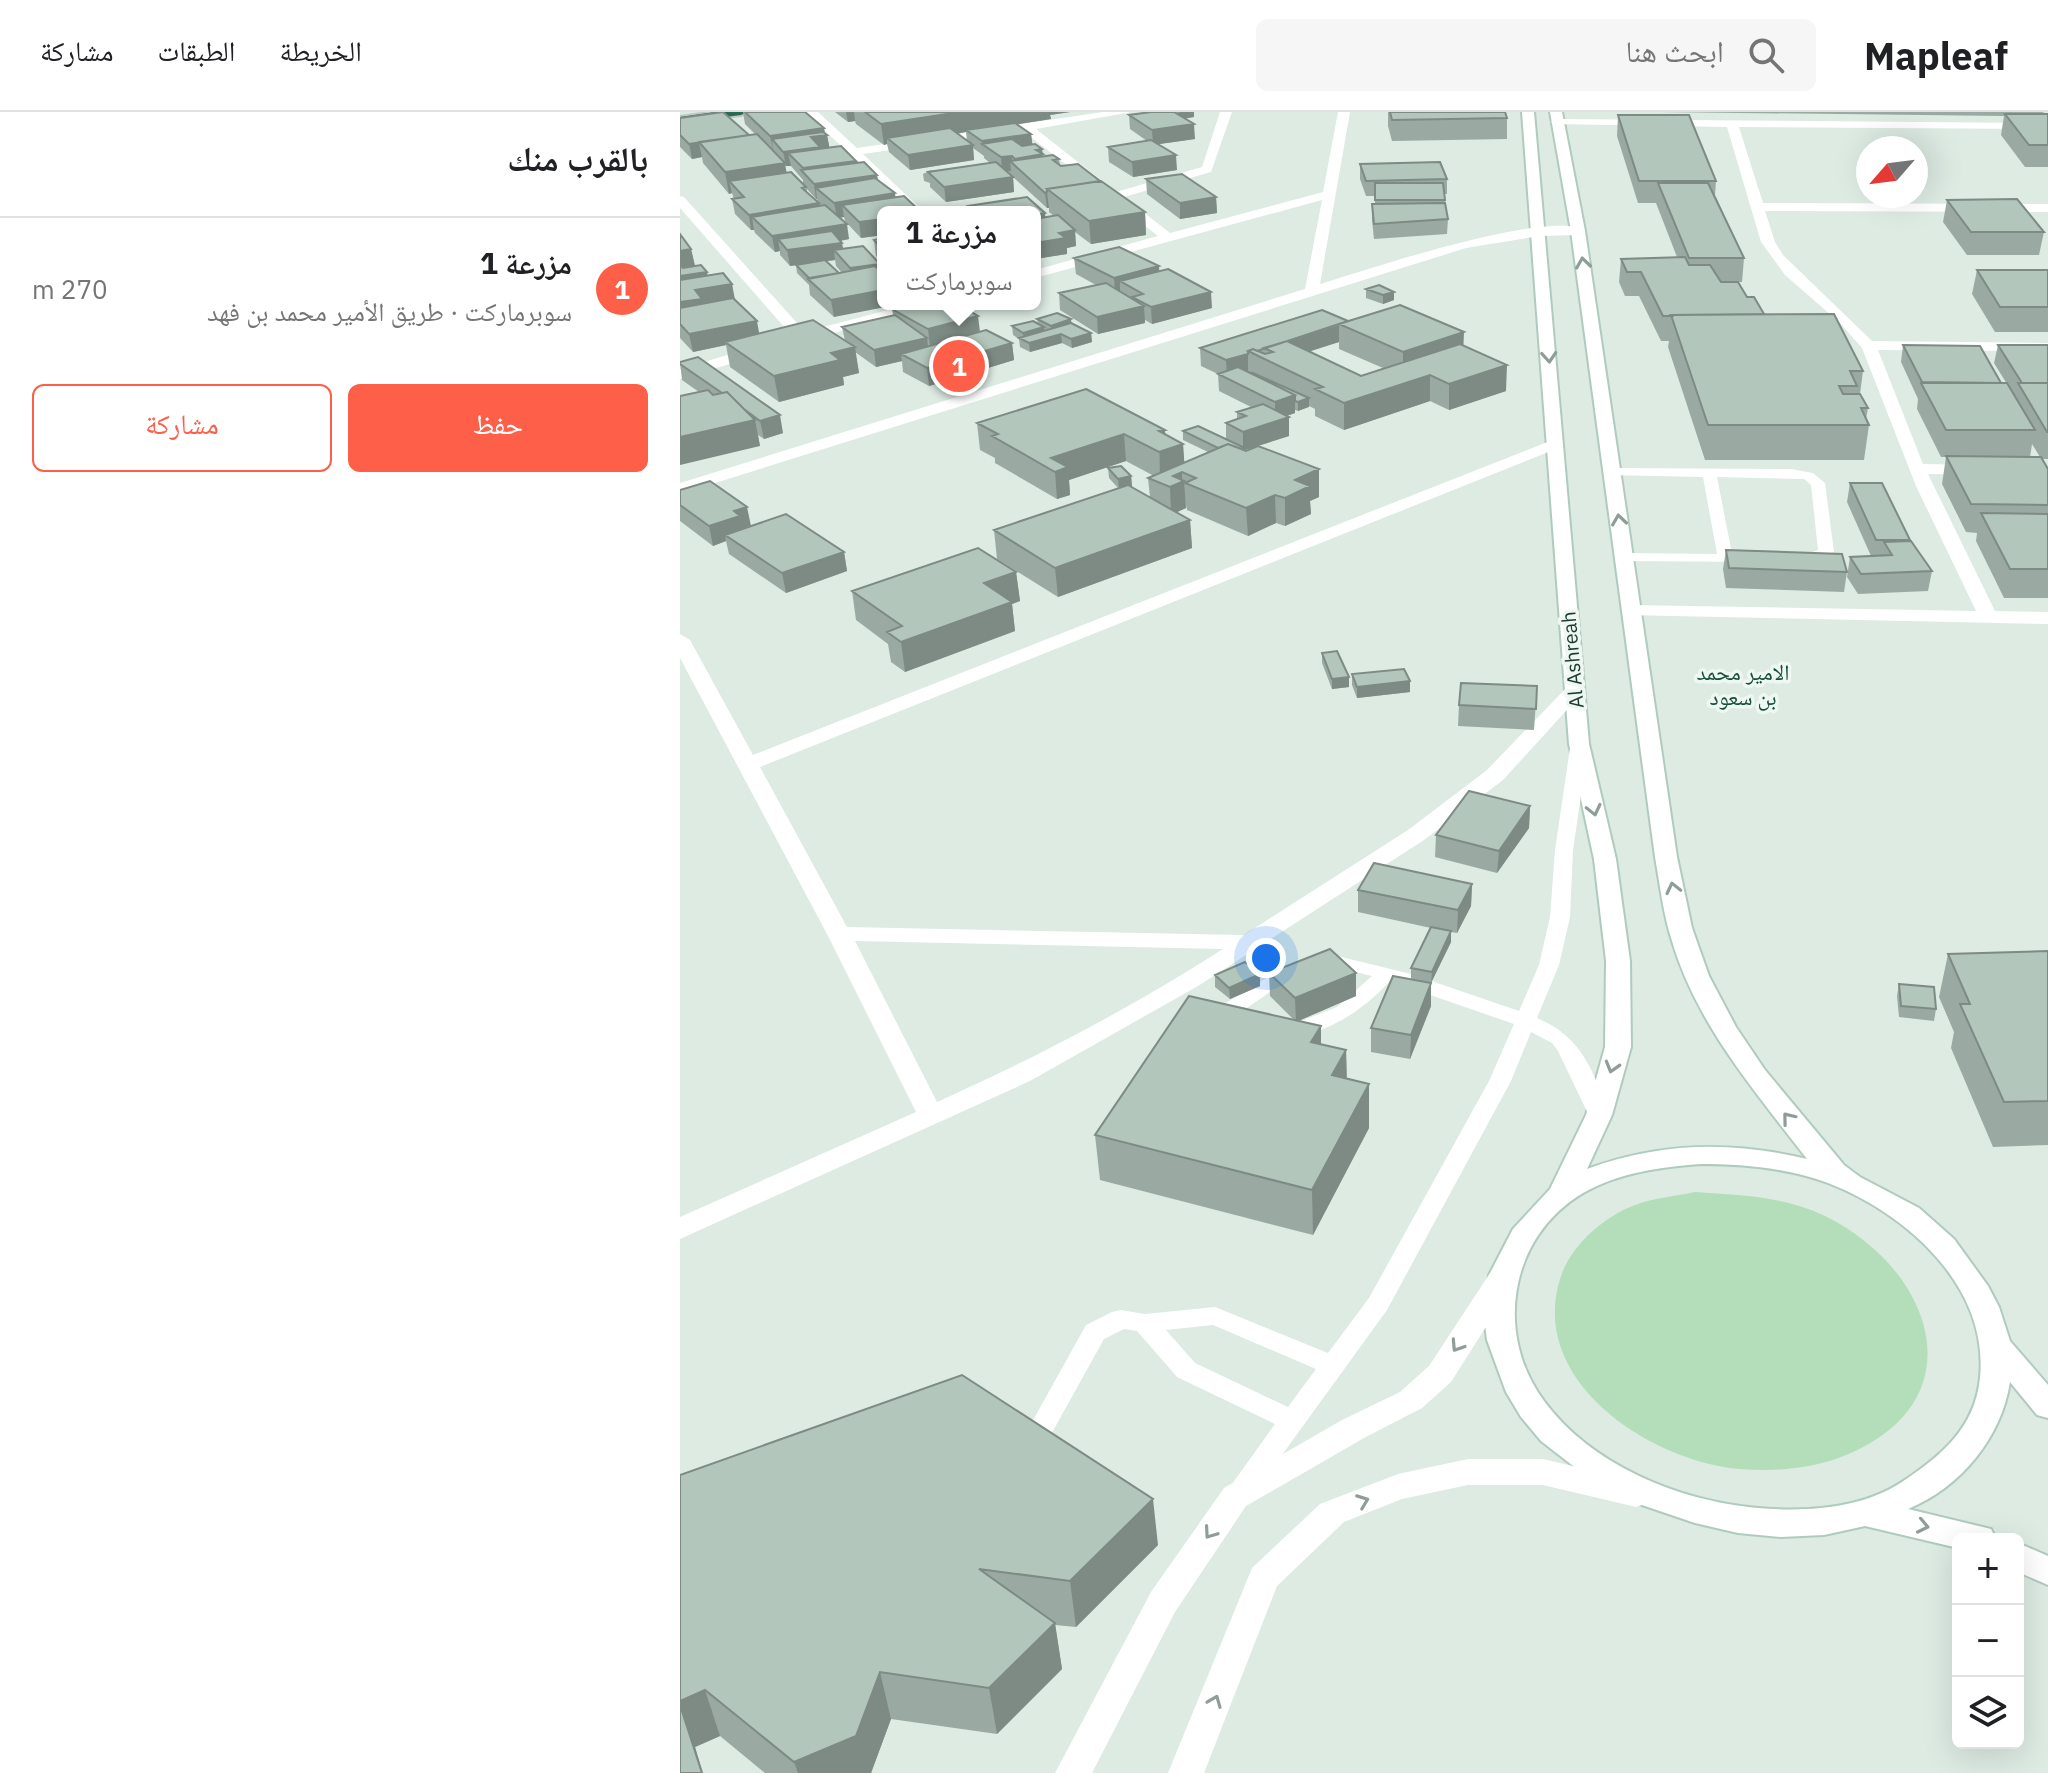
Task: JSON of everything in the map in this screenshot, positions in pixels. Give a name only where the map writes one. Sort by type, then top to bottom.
[{"type":"highway","points":[[680,120],[741,112]]},
{"type":"street","points":[[811,112],[912,206]]},
{"type":"street","points":[[854,152],[1126,112]]},
{"type":"street","points":[[1115,196],[1207,169],[1226,112]]},
{"type":"street","points":[[1312,291],[1344,112]]},
{"type":"street","name":"Al Ashreah","points":[[1528,112],[1579,744],[1605,859],[1618,961],[1618,1047],[1599,1115],[1561,1194]]},
{"type":"street","points":[[1839,1177],[1785,1115],[1732,1041],[1687,951],[1666,857],[1578,231],[1556,117],[1732,123],[2048,126]]},
{"type":"street","points":[[1732,123],[1777,258],[1800,284],[1855,329],[1867,345],[1917,469],[1988,617]]},
{"type":"street","points":[[1026,127],[1168,238]]},
{"type":"street","points":[[1041,272],[1329,194]]},
{"type":"street","points":[[680,200],[700,222],[787,342]]},
{"type":"street","points":[[1758,207],[2048,208]]},
{"type":"street","points":[[680,225],[700,222]]},
{"type":"street","points":[[680,489],[1464,244],[1539,232],[1578,231]]},
{"type":"street","points":[[680,374],[904,310]]},
{"type":"street","points":[[1867,345],[2048,347]]},
{"type":"street","points":[[747,765],[1555,444]]},
{"type":"street","points":[[1917,469],[1990,470]]},
{"type":"street","points":[[1631,611],[2048,618]]},
{"type":"street","points":[[680,640],[839,934],[931,1116]]},
{"type":"street","points":[[680,1229],[1021,1075],[1189,981],[1416,835],[1495,775],[1575,690]]},
{"type":"street","points":[[839,934],[1249,942]]},
{"type":"street","points":[[1073,1773],[1163,1602],[1235,1497],[1353,1429],[1411,1400],[1440,1374],[1500,1281],[1525,1229],[1561,1194],[1595,1175],[1655,1157],[1704,1152],[1783,1160],[1839,1177],[1897,1207],[1948,1251],[1981,1296],[1996,1345],[1993,1403],[1966,1452],[1921,1490],[1866,1513],[1819,1523],[1765,1524],[1709,1516],[1651,1497],[1543,1472],[1468,1472],[1398,1487],[1332,1513],[1264,1578],[1188,1772]]},
{"type":"street","points":[[1500,1281],[1499,1336],[1525,1398],[1559,1439],[1590,1464],[1651,1497]]},
{"type":"street","points":[[1996,1345],[2048,1406]]},
{"type":"street","points":[[1866,1513],[1953,1533]]},
{"type":"street","points":[[2024,1560],[2048,1571]]},
{"type":"lane","points":[[1612,472],[1791,473],[1808,476],[1818,483],[1826,552],[1816,557],[1624,558]]},
{"type":"lane","points":[[1709,472],[1725,559]]},
{"type":"lane","points":[[1235,1497],[1378,1304],[1500,1081],[1549,965],[1560,917],[1564,850],[1579,744]]},
{"type":"lane","points":[[1385,975],[1341,1017],[1301,1030],[1264,1034],[1238,1026],[1231,1018],[1231,1009],[1302,961],[1328,958],[1385,975],[1526,1020],[1558,1036],[1579,1067],[1599,1115]]},
{"type":"lane","points":[[1030,1449],[1095,1332],[1121,1319],[1145,1323],[1215,1316],[1332,1365]]},
{"type":"lane","points":[[1145,1323],[1186,1370],[1291,1420]]},
{"type":"green space","points":[[1695,1192],[1761,1198],[1809,1209],[1862,1239],[1893,1268],[1914,1300],[1926,1335],[1926,1369],[1914,1402],[1888,1431],[1846,1455],[1820,1464],[1780,1470],[1739,1469],[1704,1463],[1669,1450],[1635,1432],[1604,1409],[1579,1382],[1562,1351],[1555,1316],[1560,1279],[1571,1255],[1589,1234],[1623,1210]]},
{"type":"building","points":[[723,112],[749,135],[689,144],[680,135],[680,118]]},
{"type":"building","points":[[745,112],[805,112],[824,128],[770,136]]},
{"type":"building","points":[[865,112],[960,112],[881,124]]},
{"type":"building","points":[[1174,112],[1194,124],[1152,130],[1129,115]]},
{"type":"building","points":[[1390,112],[1505,112],[1507,118],[1392,120]]},
{"type":"building","points":[[2005,114],[2048,114],[2048,145],[2029,145]]},
{"type":"building","points":[[1618,115],[1689,115],[1716,181],[1639,181]]},
{"type":"building","points":[[1015,123],[1031,134],[982,141],[966,130]]},
{"type":"building","points":[[950,128],[973,145],[908,155],[887,138]]},
{"type":"building","points":[[823,132],[827,135],[811,137],[820,147],[783,152],[772,139]]},
{"type":"building","points":[[757,134],[785,163],[725,172],[699,142]]},
{"type":"building","points":[[1012,139],[1022,146],[1035,144],[1042,149],[1036,150],[1043,154],[1015,159],[1012,156],[1001,157],[982,144]]},
{"type":"building","points":[[1151,140],[1176,155],[1132,162],[1108,147]]},
{"type":"building","points":[[841,146],[856,161],[803,168],[788,153]]},
{"type":"building","points":[[1053,155],[1059,159],[1053,160],[1061,166],[1078,164],[1100,181],[1047,189],[1045,193],[1010,161]]},
{"type":"building","points":[[864,162],[877,175],[814,184],[801,170]]},
{"type":"building","points":[[996,162],[1013,177],[944,187],[928,172]]},
{"type":"building","points":[[1440,162],[1447,179],[1366,181],[1360,164]]},
{"type":"building","points":[[791,172],[806,187],[802,188],[819,203],[749,215],[732,199],[744,197],[729,181]]},
{"type":"building","points":[[1182,174],[1216,197],[1180,203],[1146,179]]},
{"type":"building","points":[[875,178],[895,193],[834,203],[816,188]]},
{"type":"building","points":[[1101,181],[1145,212],[1089,221],[1047,189]]},
{"type":"building","points":[[1375,183],[1443,183],[1445,200],[1375,200]]},
{"type":"building","points":[[1658,183],[1708,183],[1744,258],[1689,258]]},
{"type":"building","points":[[904,196],[915,206],[877,206],[877,220],[859,222],[842,205]]},
{"type":"building","points":[[1027,197],[1037,206],[968,206]]},
{"type":"building","points":[[2017,199],[2044,232],[1971,232],[1947,200]]},
{"type":"building","points":[[1445,203],[1448,219],[1374,224],[1372,204]]},
{"type":"building","points":[[825,205],[847,224],[772,236],[752,217]]},
{"type":"building","points":[[1058,215],[1075,230],[1059,233],[1066,238],[1041,242],[1041,218]]},
{"type":"building","points":[[832,231],[842,243],[787,250],[778,239]]},
{"type":"building","points":[[680,234],[691,249],[680,251]]},
{"type":"building","points":[[863,246],[877,264],[850,268],[834,250]]},
{"type":"building","points":[[1119,247],[1159,266],[1114,278],[1074,258]]},
{"type":"building","points":[[1685,257],[1689,265],[1710,265],[1721,282],[1738,282],[1747,297],[1754,297],[1764,314],[1663,316],[1641,272],[1627,272],[1621,259]]},
{"type":"building","points":[[825,260],[839,273],[809,278],[796,265]]},
{"type":"building","points":[[680,265],[683,268],[701,265],[707,272],[680,276]]},
{"type":"building","points":[[875,266],[877,291],[831,300],[808,279]]},
{"type":"building","points":[[1168,269],[1211,292],[1151,307],[1132,297],[1143,294],[1120,281]]},
{"type":"building","points":[[1977,270],[2048,270],[2048,307],[2000,307]]},
{"type":"building","points":[[723,273],[732,284],[695,290],[702,299],[680,302],[680,280]]},
{"type":"building","points":[[1106,283],[1144,306],[1097,317],[1059,293]]},
{"type":"building","points":[[1379,285],[1394,292],[1383,295],[1366,289]]},
{"type":"building","points":[[733,298],[757,321],[689,334],[680,324],[680,308]]},
{"type":"building","points":[[1400,305],[1464,332],[1403,352],[1339,324]]},
{"type":"building","points":[[894,310],[968,310],[978,316],[928,329]]},
{"type":"building","points":[[1322,310],[1348,321],[1226,360],[1200,348]]},
{"type":"building","points":[[1057,313],[1071,319],[1051,326],[1037,319]]},
{"type":"building","points":[[1834,314],[1863,371],[1850,371],[1857,386],[1839,386],[1843,394],[1860,394],[1868,408],[1861,408],[1869,425],[1708,425],[1671,315]]},
{"type":"building","points":[[895,315],[927,338],[874,350],[842,327]]},
{"type":"building","points":[[813,320],[855,347],[831,353],[840,360],[774,376],[725,342]]},
{"type":"building","points":[[1033,321],[1044,327],[1023,333],[1012,326]]},
{"type":"building","points":[[1071,323],[1091,333],[1071,339],[1061,334],[1029,343],[1019,338]]},
{"type":"building","points":[[986,330],[1012,343],[927,368],[901,354]]},
{"type":"building","points":[[1287,341],[1361,376],[1460,344],[1507,365],[1449,384],[1430,375],[1344,403],[1315,389],[1323,387],[1248,351],[1273,352],[1264,348]]},
{"type":"building","points":[[1903,345],[1980,346],[2001,383],[1922,382]]},
{"type":"building","points":[[1998,345],[2048,345],[2048,383],[2022,383]]},
{"type":"building","points":[[698,357],[780,415],[760,421],[727,392],[722,393],[680,364]]},
{"type":"building","points":[[1238,367],[1295,395],[1275,402],[1218,374]]},
{"type":"building","points":[[1251,373],[1309,398],[1295,401],[1295,395]]},
{"type":"building","points":[[1921,383],[2007,383],[2035,430],[1946,430]]},
{"type":"building","points":[[2018,383],[2048,383],[2048,432],[2047,432]]},
{"type":"building","points":[[1086,389],[1165,430],[1159,431],[1183,444],[1159,452],[1124,434],[1051,458],[1068,467],[1055,472],[992,436],[998,434],[977,423]]},
{"type":"building","points":[[708,390],[713,395],[727,392],[755,420],[680,437],[680,396]]},
{"type":"building","points":[[1263,404],[1289,417],[1243,432],[1226,423],[1246,416],[1237,412]]},
{"type":"building","points":[[1198,426],[1245,448],[1228,444],[1218,448],[1183,431]]},
{"type":"building","points":[[1228,444],[1246,451],[1258,446],[1319,469],[1295,480],[1310,486],[1285,498],[1275,495],[1246,508],[1185,483],[1196,478],[1182,472],[1173,476],[1184,481],[1170,487],[1148,478]]},
{"type":"building","points":[[1946,456],[2041,457],[2048,469],[2048,505],[1971,504]]},
{"type":"building","points":[[1121,466],[1131,476],[1118,479],[1108,468]]},
{"type":"building","points":[[710,481],[747,507],[734,511],[740,516],[709,526],[680,505],[680,490]]},
{"type":"building","points":[[1850,483],[1882,483],[1910,540],[1876,540]]},
{"type":"building","points":[[1128,485],[1190,520],[1055,568],[994,530]]},
{"type":"building","points":[[1981,513],[2048,514],[2048,569],[2010,569]]},
{"type":"building","points":[[786,514],[844,552],[782,573],[725,535]]},
{"type":"building","points":[[1911,541],[1932,571],[1861,574],[1850,557],[1892,555],[1884,542]]},
{"type":"building","points":[[978,548],[1016,572],[984,583],[1012,602],[901,642],[887,632],[902,626],[852,591]]},
{"type":"building","points":[[1726,550],[1842,554],[1847,572],[1729,568]]},
{"type":"building","points":[[1337,651],[1349,677],[1332,679],[1322,653]]},
{"type":"building","points":[[1404,669],[1410,681],[1357,687],[1352,674]]},
{"type":"building","points":[[1461,683],[1537,686],[1536,709],[1459,705]]},
{"type":"building","points":[[1469,791],[1530,806],[1499,851],[1436,835]]},
{"type":"building","points":[[1374,863],[1472,884],[1458,910],[1358,890]]},
{"type":"building","points":[[1431,927],[1451,931],[1432,972],[1411,968]]},
{"type":"building","points":[[1330,949],[1356,973],[1295,998],[1269,973]]},
{"type":"building","points":[[2048,951],[2048,1101],[2004,1102],[1960,1004],[1970,1004],[1948,954]]},
{"type":"building","points":[[1245,962],[1260,974],[1229,988],[1215,975]]},
{"type":"building","points":[[1393,976],[1431,983],[1411,1035],[1371,1028]]},
{"type":"building","points":[[1899,984],[1934,987],[1936,1009],[1901,1006]]},
{"type":"building","points":[[1189,996],[1321,1026],[1311,1042],[1346,1050],[1332,1075],[1369,1084],[1312,1190],[1095,1135]]},
{"type":"building","points":[[962,1375],[1153,1499],[1070,1581],[979,1569],[1055,1623],[989,1688],[880,1672],[856,1736],[794,1762],[705,1690],[680,1701],[680,1475]]},
{"type":"building","points":[[680,1705],[702,1773],[680,1773]]},
{"type":"place","name":"مزرعة 1","points":[[959,366]]},
{"type":"district","name":"الامير محمد بن سعود","points":[[1743,684]]}]
